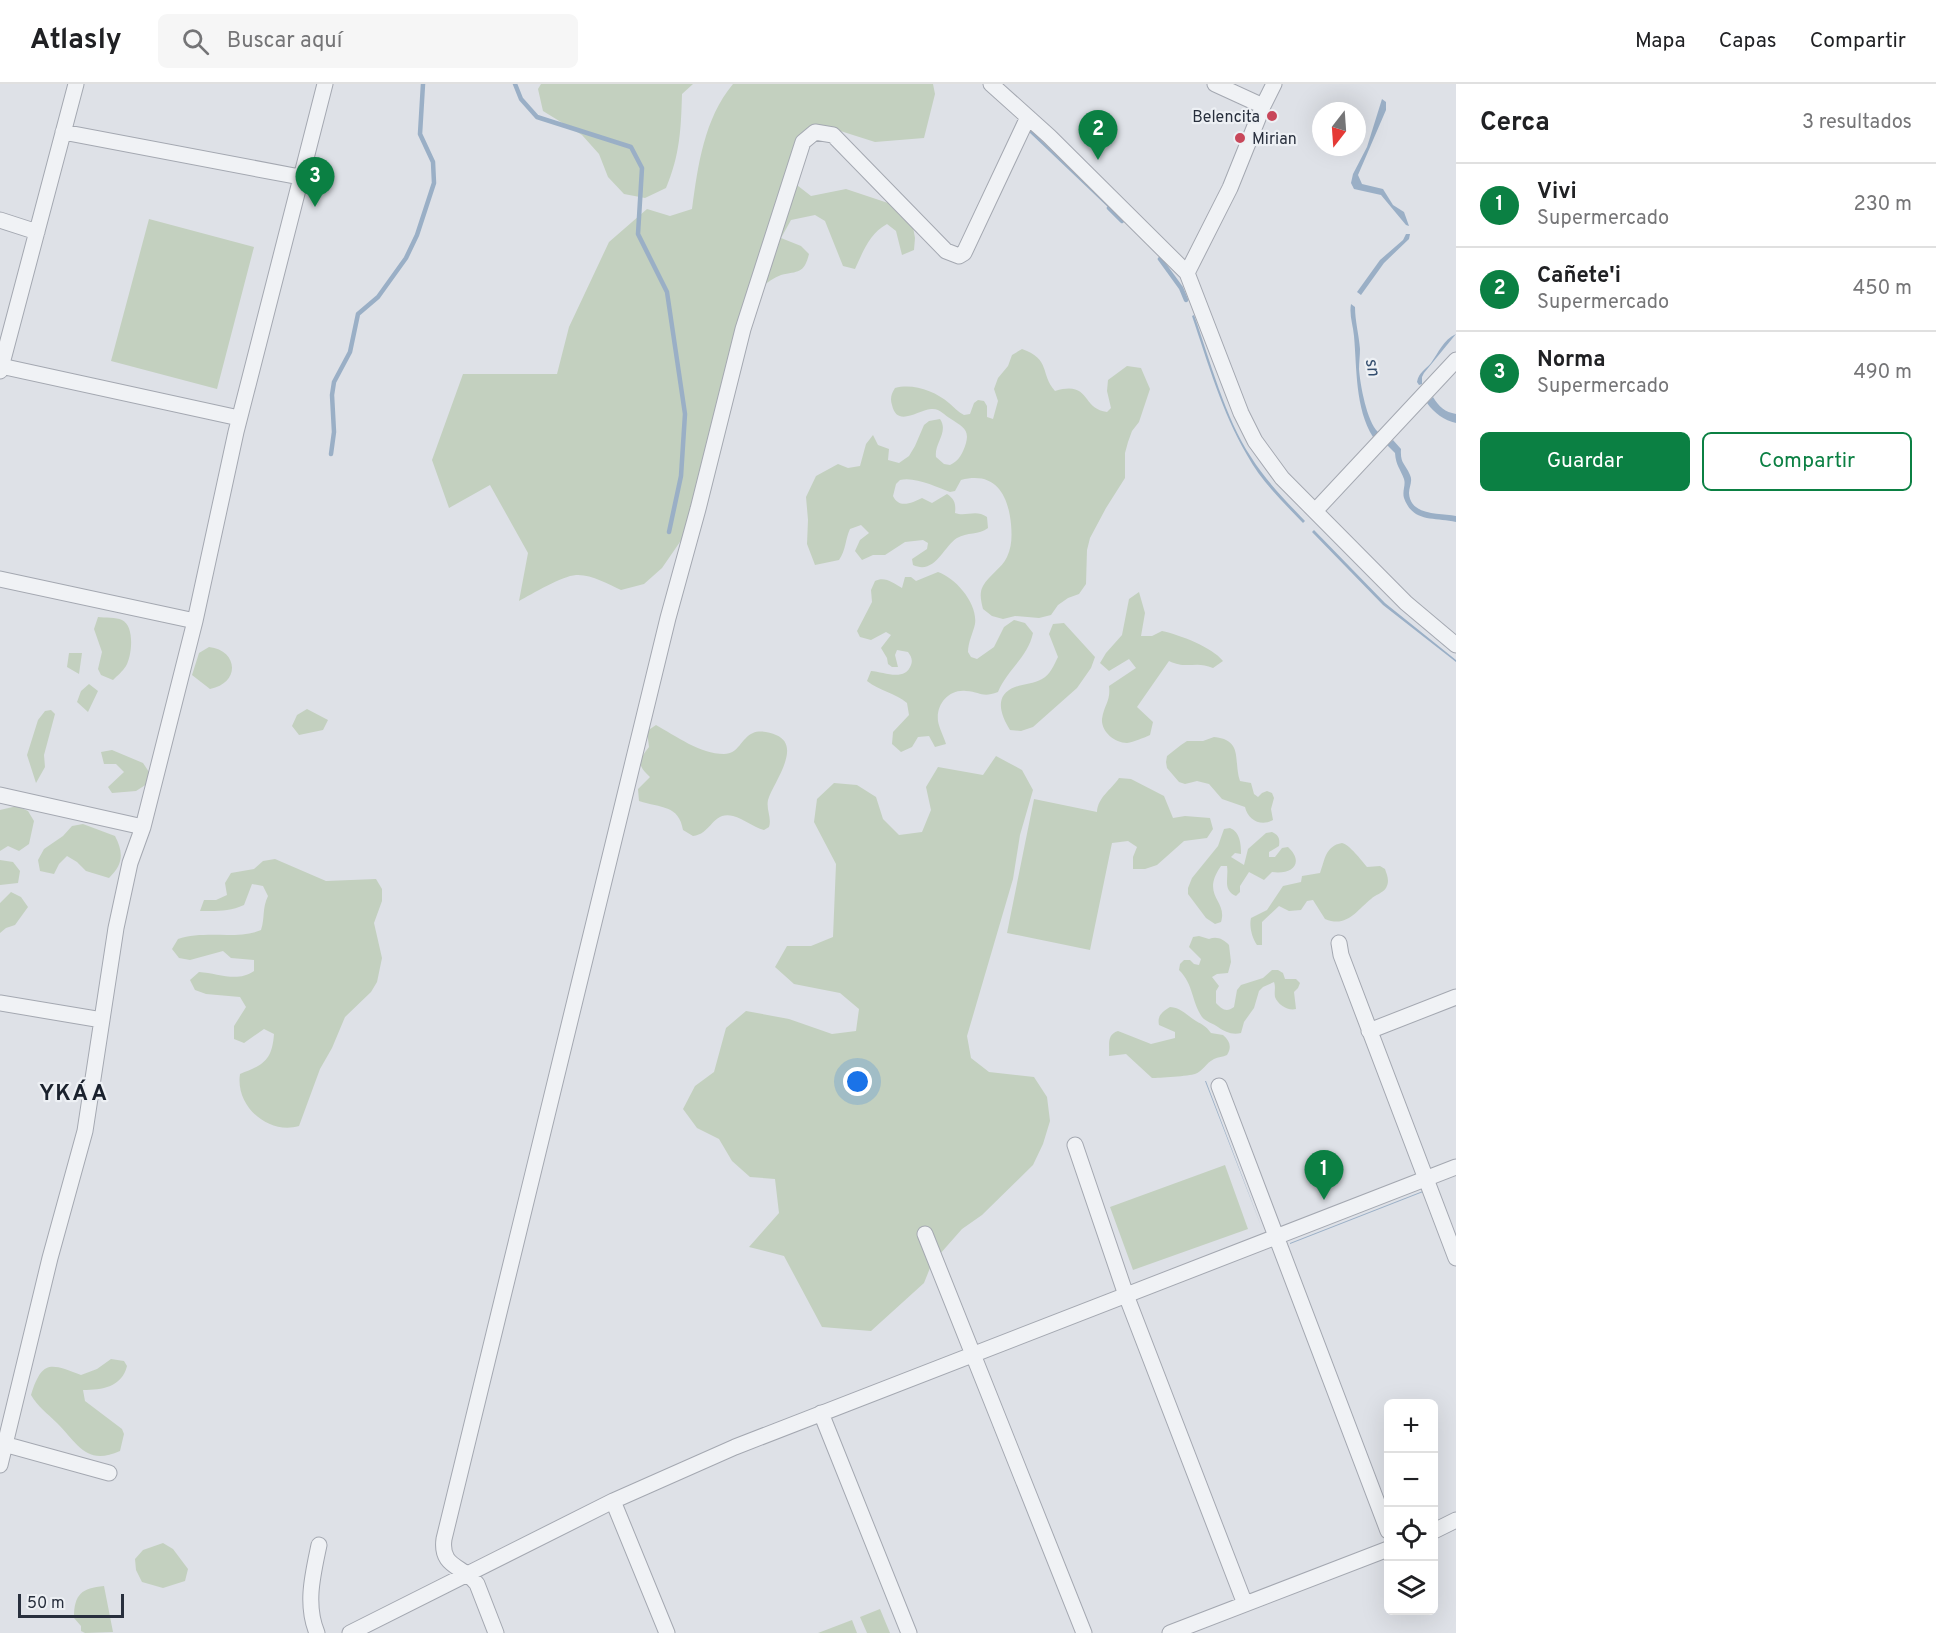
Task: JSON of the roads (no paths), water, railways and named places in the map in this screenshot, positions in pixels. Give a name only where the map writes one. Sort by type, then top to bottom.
[{"type":"street","points":[[76,84],[1,368],[240,418]]},
{"type":"street","points":[[0,1464],[3,1443],[50,1258],[85,1131],[116,928],[130,863],[143,827],[195,621],[240,418],[300,177],[326,84]]},
{"type":"street","points":[[991,84],[1049,136],[1187,273],[1241,413],[1255,441],[1282,478],[1406,603],[1456,645]]},
{"type":"street","points":[[1215,84],[1263,106]]},
{"type":"street","points":[[1187,273],[1230,188],[1274,84]]},
{"type":"street","points":[[496,1633],[477,1584],[447,1559],[443,1551],[444,1539],[668,618],[743,329],[803,142],[815,132],[833,135],[946,251],[959,256],[964,253],[1028,117]]},
{"type":"street","points":[[63,132],[300,177]]},
{"type":"street","points":[[0,220],[37,232]]},
{"type":"street","points":[[1315,511],[1456,360]]},
{"type":"street","points":[[0,579],[195,621]]},
{"type":"street","points":[[0,795],[143,827]]},
{"type":"street","points":[[1339,943],[1341,955],[1369,1031],[1456,1258]]},
{"type":"street","points":[[1369,1031],[1456,997]]},
{"type":"street","points":[[0,1003],[102,1020]]},
{"type":"street","points":[[1219,1086],[1384,1518]]},
{"type":"street","points":[[1075,1145],[1126,1295],[1245,1604]]},
{"type":"street","points":[[350,1633],[613,1502],[735,1447],[1456,1167]]},
{"type":"street","points":[[925,1234],[1084,1633]]},
{"type":"street","points":[[821,1413],[909,1633]]},
{"type":"street","points":[[3,1443],[109,1473]]},
{"type":"street","points":[[613,1502],[667,1633]]},
{"type":"street","points":[[1438,1529],[1456,1520]]},
{"type":"street","points":[[317,1633],[310,1604],[310,1590],[320,1545]]},
{"type":"street","points":[[1170,1633],[1384,1551]]},
{"type":"water","points":[[1382,99],[1386,102],[1386,110],[1358,175],[1362,184],[1383,189],[1393,205],[1404,212],[1409,226],[1381,195],[1354,189],[1351,183],[1353,174],[1362,156],[1366,156]]},
{"type":"water","points":[[1031,130],[1113,210],[1029,132]]},
{"type":"water","points":[[1406,234],[1410,234],[1409,239],[1384,263],[1361,295],[1357,292],[1380,260],[1403,240]]},
{"type":"water","points":[[1351,304],[1355,307],[1360,349],[1359,369],[1367,412],[1378,432],[1373,437],[1367,426],[1360,401]]},
{"type":"water","points":[[1194,315],[1233,425],[1263,474],[1305,521],[1303,523],[1259,474],[1238,439],[1216,387],[1192,316]]},
{"type":"water","points":[[1456,334],[1424,373],[1422,384],[1419,385],[1417,382],[1421,373],[1431,363],[1444,343]]},
{"type":"water","points":[[1433,397],[1443,408],[1456,414],[1456,423],[1440,416],[1430,407],[1427,403]]},
{"type":"water","points":[[1393,440],[1401,449],[1402,461],[1411,477],[1409,493],[1415,506],[1427,512],[1456,516],[1456,522],[1425,518],[1413,512],[1408,506],[1404,498],[1404,479],[1395,453],[1387,445]]},
{"type":"water","points":[[1314,530],[1385,603],[1456,662],[1383,605],[1312,532]]},
{"type":"water","points":[[1205,1081],[1206,1081],[1263,1231]]},
{"type":"water","points":[[1423,1192],[1290,1244],[1290,1243]]},
{"type":"waterway","points":[[331,454],[334,432],[332,395],[334,382],[350,352],[358,314],[378,297],[406,258],[417,235],[434,183],[433,162],[420,134],[423,84]]},
{"type":"waterway","points":[[515,84],[521,99],[537,117],[631,147],[642,168],[638,234],[667,292],[685,414],[681,476],[669,532]]},
{"type":"waterway","points":[[1109,208],[1122,221]]},
{"type":"waterway","points":[[1160,259],[1181,288],[1186,300]]},
{"type":"place","name":"Belencita","points":[[1272,116]]},
{"type":"place","name":"Mirian","points":[[1240,138]]},
{"type":"place","name":"Cañete'i","points":[[1098,160]]},
{"type":"place","name":"Norma","points":[[315,207]]},
{"type":"place","name":"Vivi","points":[[1324,1200]]},
{"type":"district","name":"YKA´A","points":[[74,1092]]},
{"type":"water label","name":"sn","points":[[1373,367]]}]
